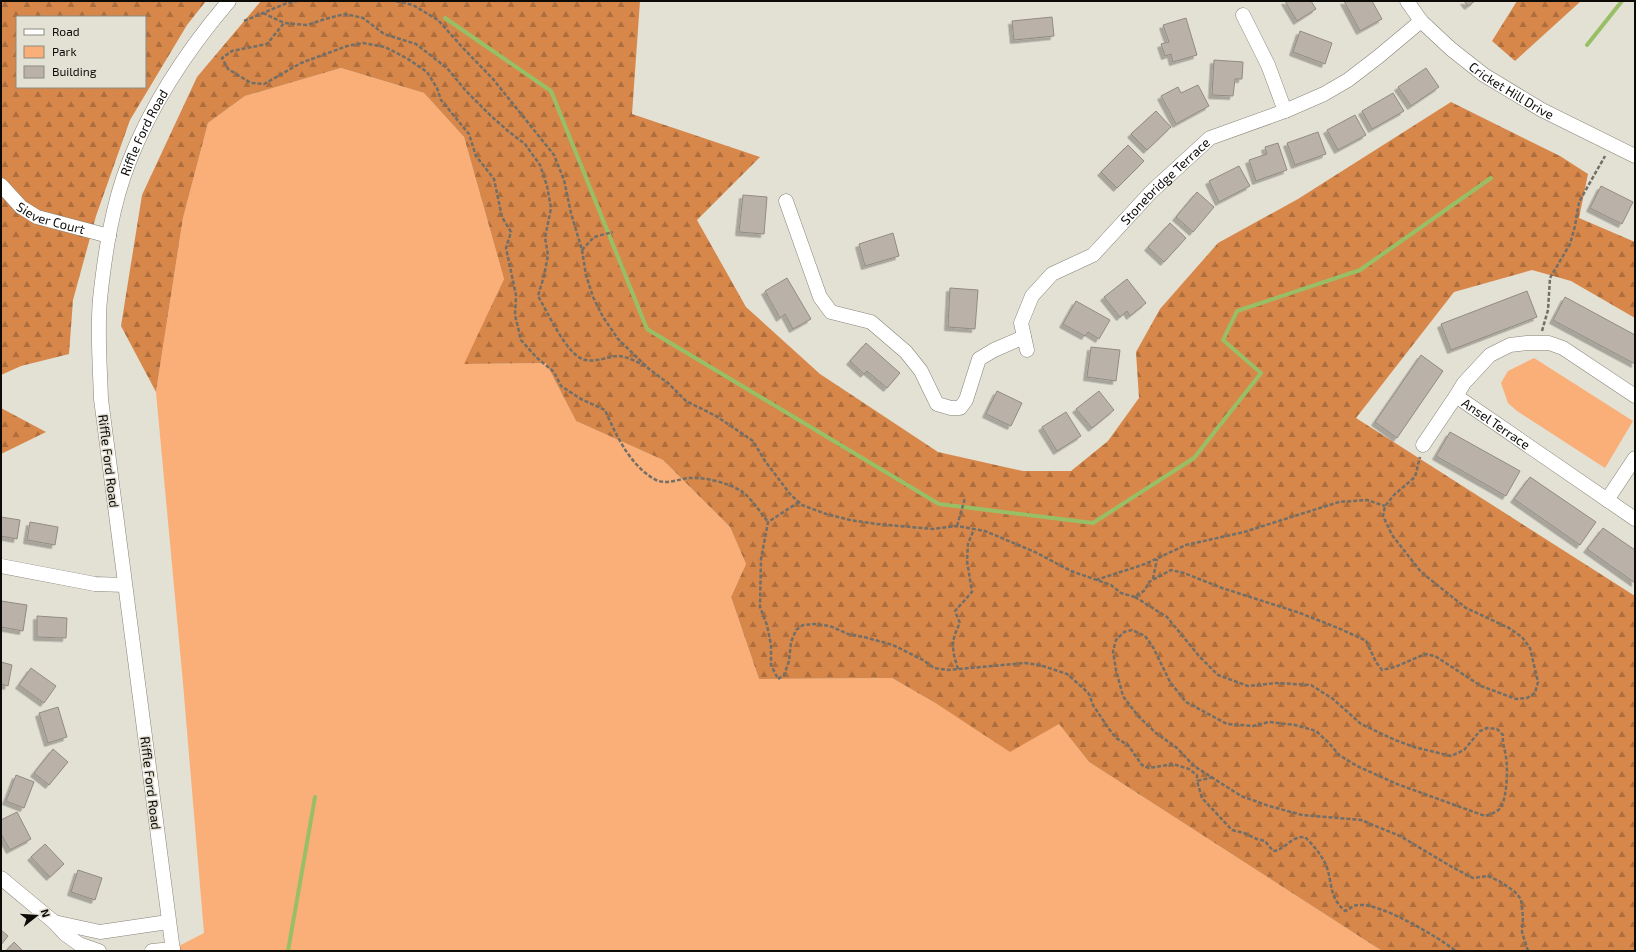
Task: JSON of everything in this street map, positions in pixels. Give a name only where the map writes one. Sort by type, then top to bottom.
[{"type":"street","name":"Riffle Ford Road","points":[[173,950],[168,922],[101,399],[99,345],[100,300],[115,205],[129,163],[170,80],[194,46],[230,1]]},
{"type":"street","name":"Cricket Hill Drive","points":[[1407,1],[1421,21],[1451,49],[1484,75],[1542,110],[1635,156]]},
{"type":"street","points":[[1243,15],[1268,65],[1285,111]]},
{"type":"street","name":"Stonebridge Terrace","points":[[786,201],[820,297],[831,312],[870,322],[906,352],[921,371],[937,404],[951,408],[960,408],[966,400],[979,359],[994,350],[1025,344],[1021,322],[1032,296],[1052,274],[1093,255],[1152,192],[1210,138],[1285,111],[1324,94],[1348,80],[1421,21]]},
{"type":"street","name":"Siever Court","points":[[1,185],[21,207],[37,217],[110,236]]},
{"type":"street","name":"Ansel Terrace","points":[[1635,396],[1563,348],[1549,343],[1510,345],[1490,356],[1464,383],[1456,396],[1635,519]]},
{"type":"street","points":[[1423,445],[1456,396]]},
{"type":"street","points":[[1607,500],[1635,458]]},
{"type":"street","points":[[1,566],[95,584],[125,585]]},
{"type":"street","points":[[1,878],[54,922],[65,934],[79,944],[99,951]]},
{"type":"street","points":[[54,922],[100,932],[168,922]]},
{"type":"street","points":[[152,951],[173,950]]},
{"type":"path","points":[[244,22],[287,2],[297,1]]},
{"type":"path","points":[[396,1],[413,5],[438,20],[493,78],[554,155],[564,180],[571,213],[582,250],[586,275],[603,317],[618,339],[646,366],[668,383],[686,400],[716,416],[753,441],[765,461],[790,494],[802,505],[826,514],[857,521],[900,527],[933,529],[957,526],[985,531],[1035,552],[1094,580],[1110,585],[1121,593],[1136,597],[1167,617],[1199,656],[1218,675],[1248,686],[1276,683],[1311,685],[1333,699],[1361,724],[1394,740],[1414,747],[1451,756],[1464,750],[1480,731],[1488,728],[1497,729],[1502,735],[1502,743],[1506,754],[1508,771],[1501,807],[1496,813],[1485,816],[1397,784],[1357,766],[1339,755],[1329,743],[1316,732],[1295,725],[1269,722],[1253,726],[1227,724],[1186,702],[1170,682],[1153,646],[1145,636],[1132,630],[1124,632],[1116,640],[1113,651],[1123,696],[1138,716],[1156,733],[1177,748],[1194,766],[1240,796],[1302,815],[1361,820],[1400,836],[1452,868],[1473,878],[1488,876],[1499,881],[1514,891],[1521,899],[1523,917],[1522,932],[1528,951]]},
{"type":"path","points":[[263,13],[284,23],[307,25],[325,18],[345,14],[362,18],[384,34],[416,44],[447,68],[466,91],[490,115],[526,144],[540,165],[547,186],[551,208],[545,238],[548,255],[538,296],[561,338],[576,355],[585,360],[600,360],[617,356],[646,366]]},
{"type":"path","points":[[284,23],[267,44],[232,51],[222,58],[228,69],[250,83],[264,84],[301,63],[347,46],[364,43],[385,48],[408,59],[427,72],[437,88],[442,100],[469,134],[476,156],[494,179],[502,217],[511,232],[506,248],[516,295],[515,315],[521,340],[536,357],[554,372],[561,386],[581,399],[605,410],[622,445],[636,464],[657,481],[673,482],[689,478],[716,480],[744,493],[768,522]]},
{"type":"path","points":[[1540,343],[1544,321],[1548,310],[1550,278],[1570,244],[1579,202],[1611,145]]},
{"type":"path","points":[[582,250],[594,237],[613,232]]},
{"type":"path","points":[[1359,636],[1367,641],[1376,662],[1382,670],[1425,654],[1436,656],[1481,686],[1516,699],[1527,698],[1535,693],[1538,682],[1530,648],[1522,637],[1509,628],[1466,608],[1422,572],[1392,535],[1383,516],[1385,506],[1395,494],[1416,477],[1423,445]]},
{"type":"path","points":[[957,526],[965,498]]},
{"type":"path","points":[[1094,580],[1145,564],[1186,545],[1244,532],[1338,502],[1367,500],[1385,506]]},
{"type":"path","points":[[799,502],[768,522],[761,559],[760,607],[767,625],[771,645],[771,665],[778,679],[784,675],[789,661],[791,642],[796,630],[803,625],[816,624],[830,626],[848,634],[892,645],[923,660],[934,668],[948,670],[973,669],[1025,663],[1040,665],[1067,674],[1089,694],[1093,705],[1104,722],[1116,738],[1128,745],[1142,765],[1149,768],[1173,764],[1182,765],[1197,774],[1197,781],[1202,798],[1232,830],[1265,841],[1273,851],[1278,851],[1297,837],[1305,837],[1321,856],[1326,866],[1332,893],[1338,905],[1345,911],[1359,905],[1372,906],[1386,910],[1440,939],[1456,951]]},
{"type":"path","points":[[958,669],[952,652],[953,637],[960,623],[955,611],[972,592],[967,560],[968,544],[974,529]]},
{"type":"path","points":[[1153,580],[1157,558]]},
{"type":"path","points":[[1136,597],[1145,590],[1149,582],[1171,570],[1184,573],[1222,588],[1300,613],[1367,641]]},
{"type":"path","points":[[1197,781],[1213,777]]},
{"type":"green space","points":[[1,1],[206,1],[187,25],[130,120],[96,216],[73,300],[69,354],[21,366],[1,375]]},
{"type":"green space","points":[[261,1],[640,1],[632,114],[760,157],[697,220],[746,307],[820,374],[938,452],[1023,471],[1071,471],[1108,441],[1139,398],[1136,352],[1160,309],[1218,243],[1298,199],[1451,102],[1560,156],[1588,174],[1579,218],[1635,242],[1635,318],[1571,281],[1532,270],[1454,292],[1356,418],[1635,596],[1635,951],[1382,951],[1089,762],[1059,724],[1010,752],[937,704],[892,678],[759,679],[731,597],[746,564],[730,527],[663,460],[576,421],[546,363],[464,364],[504,279],[464,137],[424,93],[341,68],[245,96],[208,123],[183,218],[156,392],[121,326],[142,195],[197,77]]},
{"type":"green space","points":[[1517,1],[1581,1],[1515,61],[1492,41]]},
{"type":"green space","points":[[341,68],[424,93],[464,137],[504,279],[465,364],[546,363],[576,421],[663,460],[730,527],[746,564],[731,597],[759,679],[892,678],[937,704],[1059,724],[1089,762],[1382,951],[173,951],[173,949],[204,933],[156,392],[183,218],[208,123],[245,96]]},
{"type":"green space","points":[[1534,358],[1633,421],[1605,468],[1517,411],[1508,403],[1501,383],[1508,371]]},
{"type":"green space","points":[[1,408],[46,432],[1,454]]},
{"type":"building","points":[[1285,1],[1311,1],[1316,9],[1297,21]]},
{"type":"building","points":[[1344,1],[1372,1],[1382,19],[1360,31]]},
{"type":"building","points":[[1464,1],[1475,1],[1468,6]]},
{"type":"building","points":[[1052,17],[1054,36],[1014,40],[1012,21]]},
{"type":"building","points":[[1186,18],[1197,55],[1173,62],[1171,54],[1165,56],[1161,44],[1169,42],[1163,25]]},
{"type":"building","points":[[1300,31],[1332,43],[1325,64],[1293,52]]},
{"type":"building","points":[[1214,60],[1243,62],[1242,79],[1235,79],[1233,96],[1212,95]]},
{"type":"building","points":[[1426,68],[1439,87],[1411,106],[1398,87]]},
{"type":"building","points":[[1198,85],[1209,106],[1176,124],[1161,96],[1178,87],[1181,93]]},
{"type":"building","points":[[1393,93],[1404,111],[1372,129],[1362,111]]},
{"type":"building","points":[[1156,111],[1171,127],[1147,150],[1131,134]]},
{"type":"building","points":[[1355,115],[1366,135],[1338,150],[1327,130]]},
{"type":"building","points":[[1318,132],[1326,154],[1295,165],[1287,143]]},
{"type":"building","points":[[1278,143],[1287,170],[1256,181],[1249,160],[1267,154],[1265,147]]},
{"type":"building","points":[[1128,145],[1144,161],[1117,188],[1101,172]]},
{"type":"building","points":[[1239,166],[1250,186],[1219,202],[1209,181]]},
{"type":"building","points":[[1601,186],[1633,202],[1622,224],[1590,208]]},
{"type":"building","points":[[1197,192],[1214,207],[1193,232],[1176,217]]},
{"type":"building","points":[[743,195],[767,197],[764,234],[739,232]]},
{"type":"building","points":[[1170,223],[1186,238],[1164,262],[1148,247]]},
{"type":"building","points":[[893,233],[899,256],[865,266],[859,244]]},
{"type":"building","points":[[787,278],[811,319],[793,329],[785,314],[780,318],[765,291]]},
{"type":"building","points":[[1127,279],[1146,303],[1130,316],[1127,311],[1120,317],[1104,297]]},
{"type":"building","points":[[950,288],[978,290],[975,329],[948,327]]},
{"type":"building","points":[[1527,291],[1537,317],[1451,350],[1441,324]]},
{"type":"building","points":[[1565,297],[1635,335],[1635,364],[1553,320]]},
{"type":"building","points":[[1076,301],[1110,320],[1099,339],[1088,332],[1085,336],[1063,324]]},
{"type":"building","points":[[866,343],[900,373],[887,388],[867,371],[864,374],[850,361]]},
{"type":"building","points":[[1091,347],[1120,350],[1116,381],[1087,377]]},
{"type":"building","points":[[1421,355],[1443,371],[1397,438],[1375,422]]},
{"type":"building","points":[[997,391],[1022,403],[1011,426],[986,414]]},
{"type":"building","points":[[1099,391],[1114,410],[1092,428],[1076,409]]},
{"type":"building","points":[[1066,412],[1081,436],[1057,451],[1042,427]]},
{"type":"building","points":[[1450,432],[1520,471],[1506,496],[1436,456]]},
{"type":"building","points":[[1530,477],[1596,522],[1580,545],[1514,499]]},
{"type":"building","points":[[1,517],[20,520],[17,539],[1,536]]},
{"type":"building","points":[[30,522],[58,527],[55,545],[27,540]]},
{"type":"building","points":[[1603,528],[1635,550],[1635,583],[1587,549]]},
{"type":"building","points":[[1,601],[27,605],[23,631],[1,627]]},
{"type":"building","points":[[37,616],[67,618],[66,638],[37,637]]},
{"type":"building","points":[[1,662],[12,665],[8,686],[1,684]]},
{"type":"building","points":[[31,668],[56,686],[44,703],[19,685]]},
{"type":"building","points":[[58,707],[67,737],[48,743],[39,713]]},
{"type":"building","points":[[53,749],[68,762],[49,785],[34,773]]},
{"type":"building","points":[[16,775],[34,782],[24,808],[6,801]]},
{"type":"building","points":[[17,812],[31,839],[10,850],[1,834],[1,820]]},
{"type":"building","points":[[45,844],[64,864],[50,877],[31,857]]},
{"type":"building","points":[[78,870],[102,878],[95,900],[71,892]]},
{"type":"building","points":[[1,930],[8,936],[1,945]]},
{"type":"building","points":[[14,942],[23,951],[6,951]]},
{"type":"waterway","points":[[1587,45],[1622,1]]},
{"type":"waterway","points":[[445,18],[551,91],[647,329],[939,504],[1093,523],[1194,458],[1261,373],[1223,340],[1237,311],[1360,270],[1491,178]]},
{"type":"waterway","points":[[288,951],[315,797]]}]
